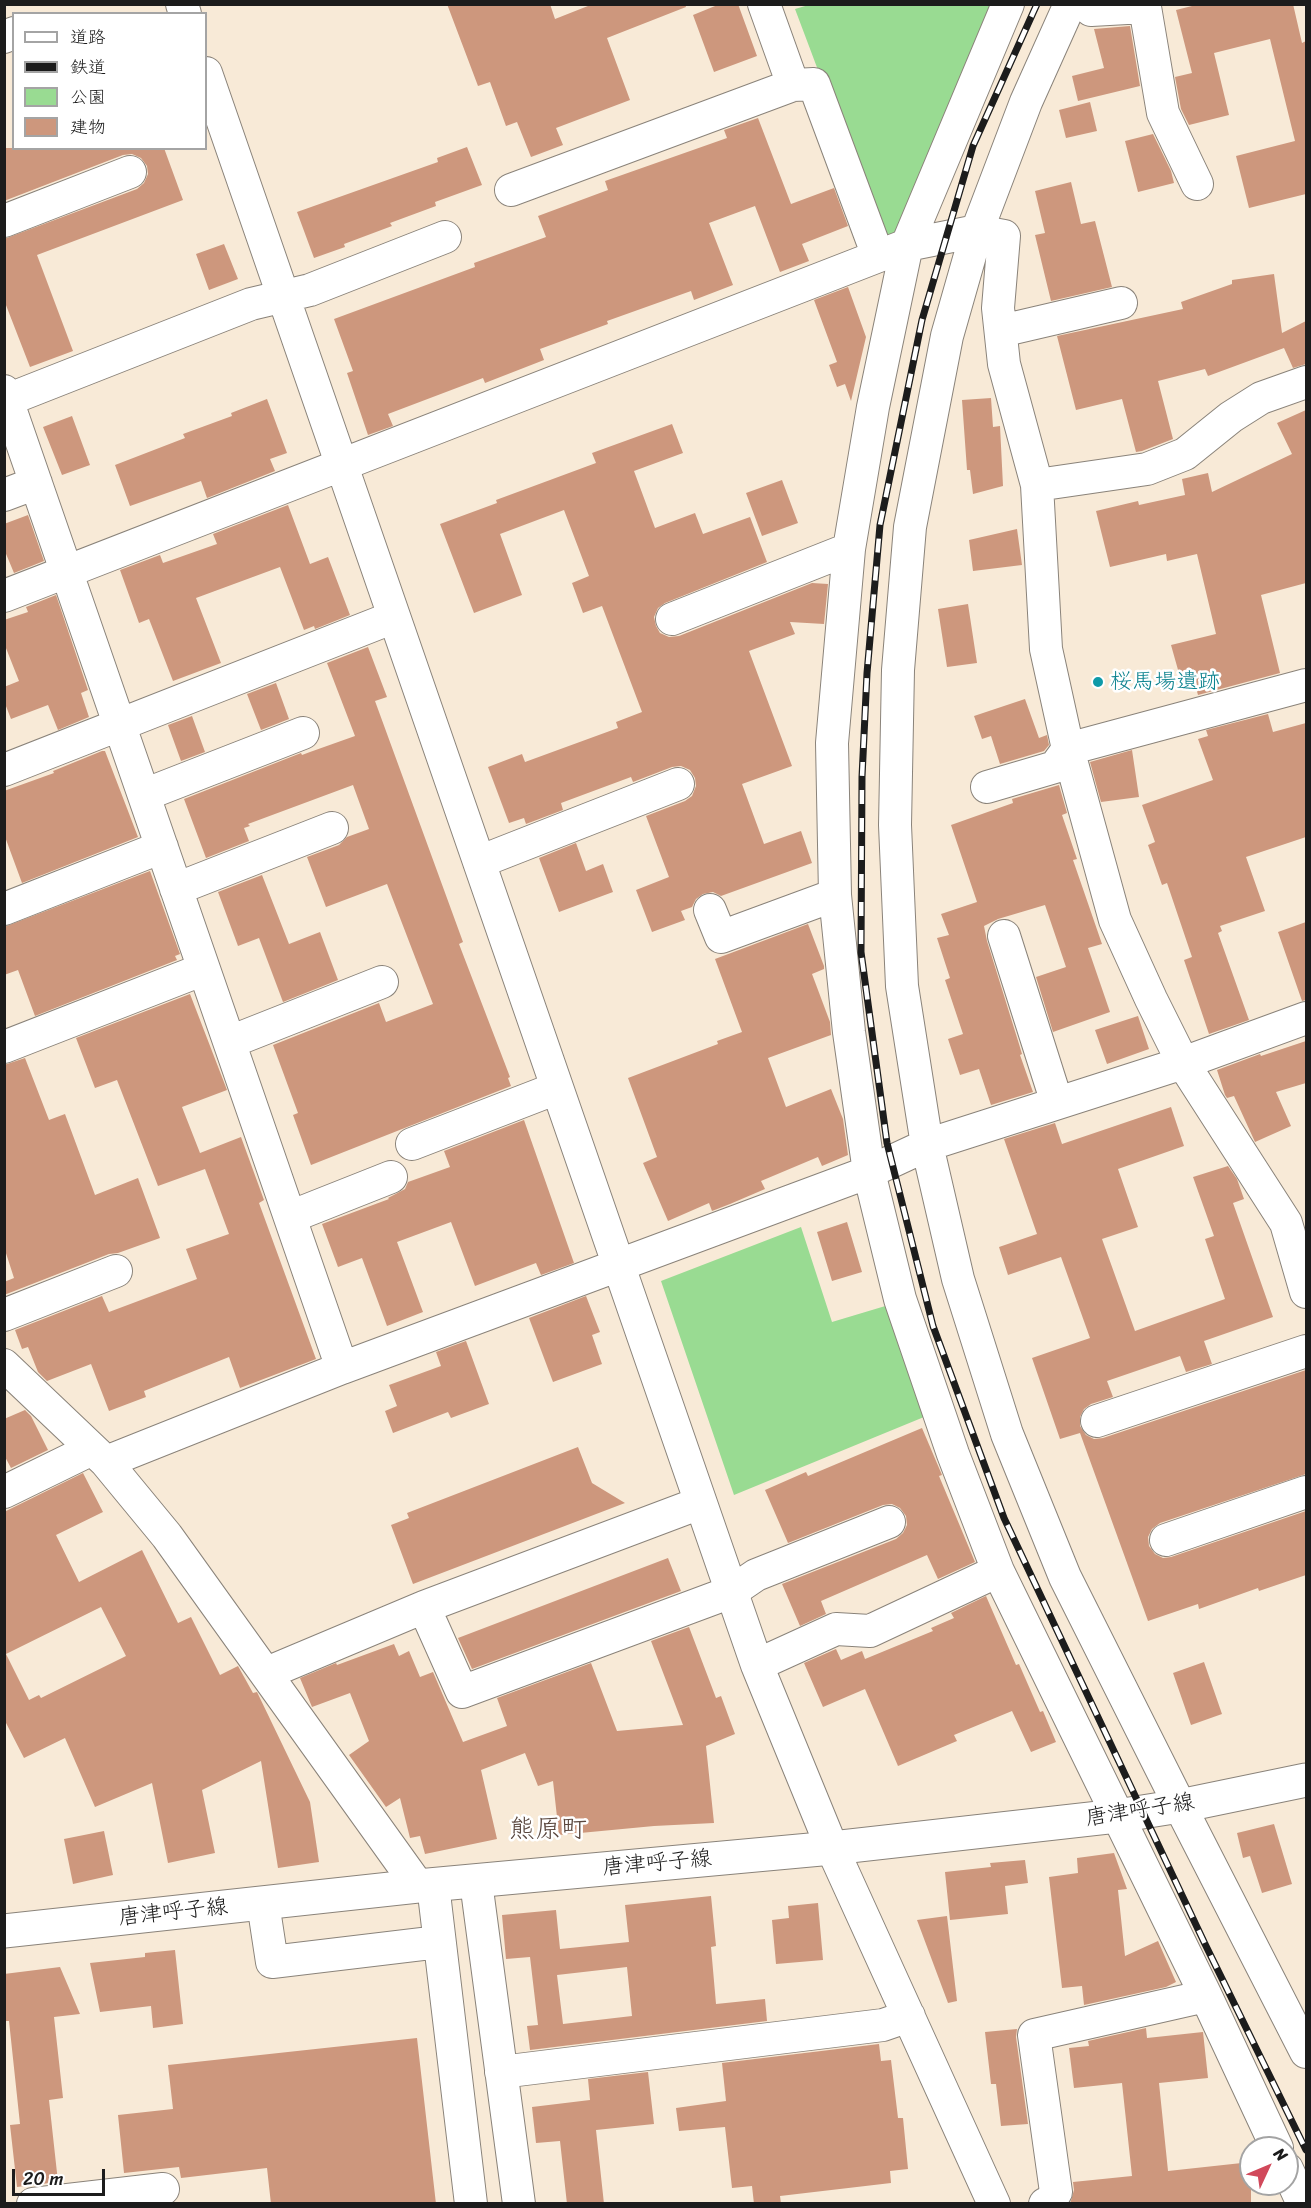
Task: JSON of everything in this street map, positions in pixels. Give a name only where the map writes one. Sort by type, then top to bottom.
[{"type":"main road","name":"唐津呼子線","points":[[4,1931],[425,1886],[832,1848],[1117,1816],[1180,1806],[1306,1780]]},
{"type":"street","points":[[764,4],[793,85]]},
{"type":"street","points":[[1008,4],[907,245],[873,407],[849,549],[832,743],[835,894],[849,1032],[869,1172],[900,1299],[953,1454],[998,1571],[1206,1996],[1271,2136]]},
{"type":"street","points":[[1197,184],[1163,113],[1144,7],[1081,7],[1026,102],[977,231],[947,336],[910,527],[898,670],[895,825],[902,986],[927,1145],[958,1279],[1007,1434],[1065,1577],[1306,2052]]},
{"type":"street","points":[[207,76],[757,1665],[832,1848],[994,2204]]},
{"type":"street","points":[[511,190],[793,85],[814,84],[878,256]]},
{"type":"street","points":[[4,221],[130,172]]},
{"type":"street","points":[[4,596],[907,245],[977,231],[1004,236],[998,308],[1004,364],[1037,485],[1046,649],[1068,748],[1115,920],[1183,1063],[1286,1223],[1306,1292]]},
{"type":"street","points":[[342,1368],[6,395],[251,304],[310,290],[445,237]]},
{"type":"street","points":[[1001,331],[1121,303]]},
{"type":"street","points":[[1037,485],[1147,469],[1185,454],[1230,417],[1261,398],[1306,382]]},
{"type":"street","points":[[4,495],[36,483]]},
{"type":"street","points":[[672,619],[849,549]]},
{"type":"street","points":[[4,770],[394,617]]},
{"type":"street","points":[[987,788],[1055,767],[1068,748],[1306,685]]},
{"type":"street","points":[[144,795],[303,733]]},
{"type":"street","points":[[479,862],[678,784]]},
{"type":"street","points":[[176,889],[332,828]]},
{"type":"street","points":[[4,909],[162,847]]},
{"type":"street","points":[[710,910],[721,937],[835,894]]},
{"type":"street","points":[[1004,936],[1057,1103]]},
{"type":"street","points":[[4,1047],[204,969]]},
{"type":"street","points":[[230,1042],[382,982]]},
{"type":"street","points":[[4,1492],[869,1172],[927,1145],[1183,1063],[1306,1018]]},
{"type":"street","points":[[412,1144],[557,1088]]},
{"type":"street","points":[[290,1217],[392,1177]]},
{"type":"street","points":[[4,1316],[116,1271]]},
{"type":"street","points":[[1097,1421],[1306,1351]]},
{"type":"street","points":[[4,1365],[99,1456],[167,1536],[425,1886],[439,1942],[471,2204]]},
{"type":"street","points":[[1166,1540],[1306,1492]]},
{"type":"street","points":[[267,1673],[424,1607],[700,1503]]},
{"type":"street","points":[[424,1607],[462,1692],[731,1592],[756,1575],[889,1522]]},
{"type":"street","points":[[757,1665],[836,1629],[870,1630],[998,1571]]},
{"type":"street","points":[[476,1882],[519,2204]]},
{"type":"street","points":[[263,1903],[272,1962],[439,1942]]},
{"type":"street","points":[[1046,2204],[1056,2192],[1034,2035],[1206,1996]]},
{"type":"street","points":[[501,2072],[883,2025],[909,2016]]},
{"type":"street","points":[[33,2204],[163,2189]]},
{"type":"green space","points":[[812,4],[995,5],[900,233],[882,240],[795,9]]},
{"type":"green space","points":[[801,1227],[832,1322],[892,1304],[924,1417],[734,1495],[661,1281]]},
{"type":"building","points":[[447,4],[550,4],[555,19],[593,4],[685,4],[686,7],[607,38],[630,100],[556,128],[563,145],[531,157],[517,122],[506,126],[490,82],[478,86]]},
{"type":"building","points":[[720,4],[738,4],[757,56],[714,72],[693,15]]},
{"type":"building","points":[[1200,4],[1293,4],[1302,43],[1306,41],[1306,194],[1249,208],[1236,156],[1295,141],[1270,39],[1214,53],[1229,115],[1189,125],[1181,109],[1175,77],[1192,73],[1176,10]]},
{"type":"building","points":[[1130,26],[1140,86],[1078,101],[1072,76],[1104,68],[1094,29]]},
{"type":"building","points":[[1090,102],[1097,131],[1066,138],[1059,110]]},
{"type":"building","points":[[758,118],[791,204],[834,188],[848,226],[802,244],[809,261],[780,272],[755,206],[709,223],[733,285],[694,300],[691,291],[607,321],[608,324],[540,349],[544,360],[485,383],[483,378],[388,414],[393,426],[368,435],[347,373],[353,371],[334,319],[475,267],[474,263],[546,237],[538,216],[608,190],[605,181],[727,138],[724,130]]},
{"type":"building","points":[[1153,134],[1171,171],[1174,183],[1138,192],[1125,141]]},
{"type":"building","points":[[467,147],[482,185],[435,202],[436,206],[390,223],[392,226],[314,258],[297,212],[438,162],[437,158]]},
{"type":"building","points":[[4,148],[12,148],[12,150],[165,150],[183,200],[37,255],[73,351],[30,367],[4,300],[4,239],[137,189],[144,183],[148,174],[147,166],[141,158],[132,154],[123,155],[4,201]]},
{"type":"building","points":[[1071,182],[1081,224],[1095,221],[1112,287],[1051,301],[1035,235],[1045,233],[1035,191]]},
{"type":"building","points":[[224,244],[238,279],[209,290],[196,254]]},
{"type":"building","points":[[1274,274],[1282,333],[1306,321],[1306,364],[1293,368],[1284,348],[1208,376],[1205,369],[1158,381],[1173,439],[1142,451],[1136,452],[1122,399],[1076,410],[1057,336],[1183,309],[1181,302],[1232,284],[1232,280]]},
{"type":"building","points":[[848,287],[866,337],[851,401],[845,384],[837,387],[829,365],[837,362],[814,300]]},
{"type":"building","points":[[991,398],[993,427],[1000,426],[1003,486],[973,494],[970,470],[967,470],[962,400]]},
{"type":"building","points":[[267,399],[287,453],[270,459],[275,471],[207,498],[201,481],[130,506],[115,465],[185,438],[183,434],[232,416],[231,413]]},
{"type":"building","points":[[1306,410],[1306,583],[1261,595],[1280,673],[1198,695],[1194,681],[1182,684],[1171,645],[1216,634],[1197,554],[1167,561],[1166,554],[1110,567],[1096,511],[1138,501],[1139,505],[1185,495],[1182,479],[1208,473],[1212,492],[1292,454],[1277,423]]},
{"type":"building","points":[[72,416],[90,465],[62,475],[43,427]]},
{"type":"building","points":[[672,424],[683,453],[634,471],[655,528],[695,513],[703,534],[750,517],[767,562],[665,603],[658,608],[654,617],[660,633],[669,637],[679,636],[812,583],[828,584],[824,624],[790,622],[795,634],[749,651],[792,766],[742,784],[764,844],[801,831],[812,863],[721,896],[713,892],[703,894],[696,899],[692,907],[681,911],[685,920],[652,932],[636,890],[669,877],[646,816],[692,796],[696,786],[695,778],[690,770],[681,766],[672,767],[633,782],[631,777],[561,803],[563,810],[526,824],[524,818],[509,823],[488,767],[522,754],[525,762],[618,728],[616,722],[642,712],[602,606],[583,613],[572,583],[589,576],[564,510],[500,534],[522,595],[474,613],[440,524],[497,503],[496,500],[596,463],[592,453]]},
{"type":"building","points":[[782,480],[798,523],[762,536],[746,493]]},
{"type":"building","points":[[288,505],[310,564],[328,557],[350,615],[315,629],[314,626],[304,630],[280,567],[196,598],[221,663],[173,681],[149,619],[139,623],[120,570],[160,555],[163,563],[217,544],[213,534]]},
{"type":"building","points":[[28,515],[44,561],[14,573],[4,549],[4,524]]},
{"type":"building","points":[[1017,529],[1022,565],[973,571],[969,540]]},
{"type":"building","points":[[56,595],[88,690],[81,693],[89,717],[58,730],[48,705],[11,719],[4,701],[4,687],[19,681],[4,643],[4,620],[28,612],[26,607]]},
{"type":"building","points":[[968,604],[977,663],[947,667],[938,609]]},
{"type":"building","points":[[368,647],[387,697],[375,701],[463,942],[459,944],[510,1077],[508,1078],[511,1086],[311,1165],[293,1115],[298,1113],[273,1045],[379,1003],[386,1022],[433,1004],[387,884],[326,907],[307,857],[339,845],[347,837],[369,829],[353,785],[248,824],[250,826],[244,828],[249,841],[206,858],[184,799],[301,753],[302,755],[355,736],[327,663]]},
{"type":"building","points":[[276,683],[289,719],[261,730],[247,694]]},
{"type":"building","points":[[1025,699],[1039,738],[1047,735],[1049,745],[1044,751],[1000,764],[991,736],[982,739],[974,716]]},
{"type":"building","points":[[1268,714],[1273,732],[1306,723],[1306,837],[1246,857],[1265,911],[1220,926],[1222,931],[1218,933],[1249,1020],[1209,1034],[1184,960],[1192,957],[1167,883],[1162,885],[1148,845],[1155,842],[1142,805],[1213,780],[1198,739],[1208,736],[1206,730]]},
{"type":"building","points":[[192,716],[205,752],[181,761],[168,725]]},
{"type":"building","points":[[1132,750],[1139,797],[1101,802],[1090,762]]},
{"type":"building","points":[[105,751],[138,837],[22,883],[4,834],[4,791],[54,773],[53,771]]},
{"type":"building","points":[[1059,785],[1067,813],[1062,815],[1077,859],[1073,860],[1102,944],[1088,948],[1110,1012],[1053,1032],[1036,977],[1066,967],[1045,905],[998,919],[984,926],[1022,1054],[1020,1055],[1033,1092],[991,1105],[979,1069],[960,1075],[948,1039],[963,1034],[945,980],[950,978],[937,938],[949,935],[941,914],[977,902],[951,825],[1013,803],[1012,799]]},
{"type":"building","points":[[576,843],[586,871],[603,864],[613,892],[559,912],[539,858]]},
{"type":"building","points":[[150,871],[180,954],[175,956],[177,960],[35,1016],[18,970],[4,975],[4,927]]},
{"type":"building","points":[[262,875],[289,944],[320,932],[338,980],[283,1002],[259,938],[238,946],[218,892]]},
{"type":"building","points":[[1306,922],[1306,1000],[1302,1001],[1278,932]]},
{"type":"building","points":[[808,924],[824,966],[824,969],[812,974],[830,1022],[831,1035],[768,1058],[786,1107],[831,1089],[843,1119],[848,1155],[822,1166],[818,1157],[761,1181],[765,1189],[730,1204],[712,1211],[709,1203],[668,1221],[643,1163],[657,1157],[628,1078],[718,1044],[717,1041],[742,1032],[715,959]]},
{"type":"building","points":[[190,994],[227,1090],[182,1107],[200,1153],[241,1137],[264,1200],[259,1203],[316,1359],[240,1388],[229,1357],[144,1391],[146,1397],[109,1411],[91,1364],[47,1381],[38,1372],[28,1347],[22,1349],[15,1330],[102,1296],[109,1312],[197,1279],[186,1249],[229,1234],[205,1169],[158,1186],[117,1080],[95,1088],[76,1038]]},
{"type":"building","points":[[1138,1016],[1149,1049],[1107,1064],[1095,1030]]},
{"type":"building","points":[[1306,1041],[1306,1083],[1276,1092],[1291,1126],[1255,1142],[1234,1096],[1227,1098],[1225,1095],[1217,1070],[1260,1054],[1261,1056]]},
{"type":"building","points":[[25,1058],[49,1120],[65,1114],[95,1195],[138,1178],[160,1238],[109,1254],[4,1295],[4,1282],[14,1278],[4,1247],[4,1065]]},
{"type":"building","points":[[1171,1107],[1184,1146],[1118,1169],[1138,1227],[1102,1239],[1135,1331],[1225,1299],[1205,1239],[1214,1236],[1193,1177],[1228,1166],[1237,1179],[1244,1199],[1233,1203],[1273,1317],[1204,1341],[1212,1364],[1186,1372],[1180,1356],[1107,1381],[1113,1397],[1091,1404],[1084,1409],[1080,1417],[1080,1426],[1086,1435],[1094,1439],[1103,1438],[1306,1370],[1306,1474],[1160,1523],[1152,1529],[1148,1537],[1149,1546],[1155,1554],[1163,1558],[1171,1557],[1306,1511],[1306,1575],[1259,1591],[1258,1588],[1199,1609],[1198,1604],[1148,1621],[1080,1433],[1060,1439],[1032,1358],[1090,1338],[1061,1257],[1008,1275],[999,1247],[1037,1234],[1004,1139],[1055,1123],[1062,1144]]},
{"type":"building","points":[[524,1120],[574,1263],[541,1275],[536,1263],[475,1286],[451,1222],[397,1242],[423,1312],[387,1326],[362,1258],[338,1267],[322,1224],[389,1199],[405,1189],[408,1182],[450,1167],[444,1151]]},
{"type":"building","points":[[847,1222],[862,1272],[832,1281],[817,1232]]},
{"type":"building","points":[[586,1296],[600,1332],[592,1335],[602,1364],[553,1382],[529,1318]]},
{"type":"building","points":[[466,1341],[489,1404],[451,1418],[448,1412],[393,1433],[385,1411],[397,1406],[389,1385],[441,1366],[436,1352]]},
{"type":"building","points":[[25,1410],[31,1416],[48,1450],[11,1468],[4,1455],[4,1419]]},
{"type":"building","points":[[922,1428],[942,1475],[939,1476],[975,1562],[938,1579],[927,1555],[821,1601],[826,1614],[800,1626],[782,1584],[896,1539],[907,1525],[906,1516],[900,1508],[892,1504],[883,1505],[788,1543],[765,1490],[806,1472],[808,1476]]},
{"type":"building","points":[[578,1447],[592,1483],[625,1503],[413,1584],[391,1525],[409,1518],[407,1513]]},
{"type":"building","points":[[83,1473],[103,1512],[56,1535],[79,1582],[142,1550],[178,1623],[191,1617],[220,1675],[238,1666],[253,1693],[257,1692],[310,1802],[319,1862],[278,1868],[261,1761],[202,1790],[215,1853],[168,1863],[152,1783],[95,1807],[65,1738],[24,1758],[4,1719],[4,1512]],"holes":[[[101,1607],[126,1656],[41,1698],[39,1695],[29,1700],[6,1654]]]},
{"type":"building","points":[[668,1558],[681,1591],[472,1669],[458,1638]]},
{"type":"building","points":[[986,1596],[1016,1665],[1019,1664],[1056,1742],[1031,1752],[1012,1711],[954,1735],[957,1741],[898,1766],[865,1689],[823,1707],[804,1663],[836,1649],[841,1660],[862,1651],[865,1659],[933,1631],[931,1628],[954,1618],[951,1613]]},
{"type":"building","points":[[689,1627],[716,1698],[721,1696],[735,1734],[706,1746],[714,1823],[559,1835],[553,1781],[538,1786],[525,1753],[481,1770],[497,1839],[425,1854],[420,1836],[410,1838],[400,1798],[386,1807],[349,1755],[369,1741],[350,1693],[312,1707],[300,1678],[336,1663],[337,1665],[394,1644],[399,1656],[409,1651],[420,1677],[433,1672],[463,1742],[507,1726],[497,1698],[591,1663],[617,1731],[683,1725],[651,1641]]},
{"type":"building","points":[[1204,1662],[1222,1714],[1191,1725],[1173,1673]]},
{"type":"building","points":[[1274,1824],[1292,1884],[1262,1893],[1250,1856],[1243,1858],[1237,1833]]},
{"type":"building","points":[[104,1831],[113,1875],[73,1884],[64,1839]]},
{"type":"building","points":[[1114,1853],[1127,1889],[1118,1890],[1125,1956],[1158,1941],[1176,1982],[1166,1987],[1084,2005],[1082,1986],[1062,1988],[1049,1877],[1078,1873],[1077,1858]]},
{"type":"building","points":[[1025,1860],[1028,1883],[1005,1886],[1008,1914],[950,1920],[945,1872],[991,1867],[990,1863]]},
{"type":"building","points":[[711,1896],[716,1946],[711,1947],[716,2004],[765,1999],[767,2021],[530,2050],[527,2026],[538,2025],[530,1957],[506,1959],[502,1915],[556,1910],[560,1949],[629,1942],[625,1905]],"holes":[[[627,1967],[632,2016],[563,2024],[557,1975]]]},
{"type":"building","points":[[818,1903],[823,1960],[776,1964],[772,1920],[789,1918],[788,1906]]},
{"type":"building","points":[[947,1916],[957,2001],[948,2003],[917,1920]]},
{"type":"building","points":[[175,1950],[183,2024],[153,2028],[151,2006],[100,2012],[90,1963],[145,1957],[145,1953]]},
{"type":"building","points":[[60,1967],[80,2014],[54,2017],[63,2098],[49,2100],[58,2182],[17,2187],[10,2125],[20,2124],[9,2021],[4,2021],[4,1974]]},
{"type":"building","points":[[1146,2028],[1147,2038],[1203,2032],[1208,2078],[1159,2083],[1168,2171],[1239,2163],[1239,2196],[1251,2196],[1251,2204],[1070,2204],[1074,2190],[1073,2182],[1132,2176],[1122,2083],[1074,2088],[1069,2048],[1089,2046],[1088,2041]]},
{"type":"building","points":[[1017,2029],[1016,2037],[1028,2124],[1001,2126],[996,2084],[991,2084],[985,2032]]},
{"type":"building","points":[[417,2038],[436,2204],[271,2204],[267,2168],[181,2178],[179,2167],[124,2173],[118,2115],[173,2109],[168,2065]]},
{"type":"building","points":[[879,2044],[881,2061],[891,2060],[898,2118],[903,2118],[908,2169],[890,2171],[891,2183],[780,2196],[781,2204],[754,2204],[752,2186],[732,2188],[725,2127],[679,2131],[676,2108],[726,2101],[722,2063]]},
{"type":"building","points":[[648,2072],[654,2124],[596,2130],[604,2204],[567,2204],[560,2141],[536,2143],[532,2107],[590,2100],[588,2079]]},
{"type":"railway","points":[[1037,4],[973,146],[922,320],[880,525],[867,673],[862,777],[861,952],[887,1143],[933,1326],[1004,1518],[1205,1944],[1306,2150]]},
{"type":"place","name":"桜馬場遺跡","points":[[1098,682]]},
{"type":"district","name":"熊原町","points":[[548,1830]]}]
